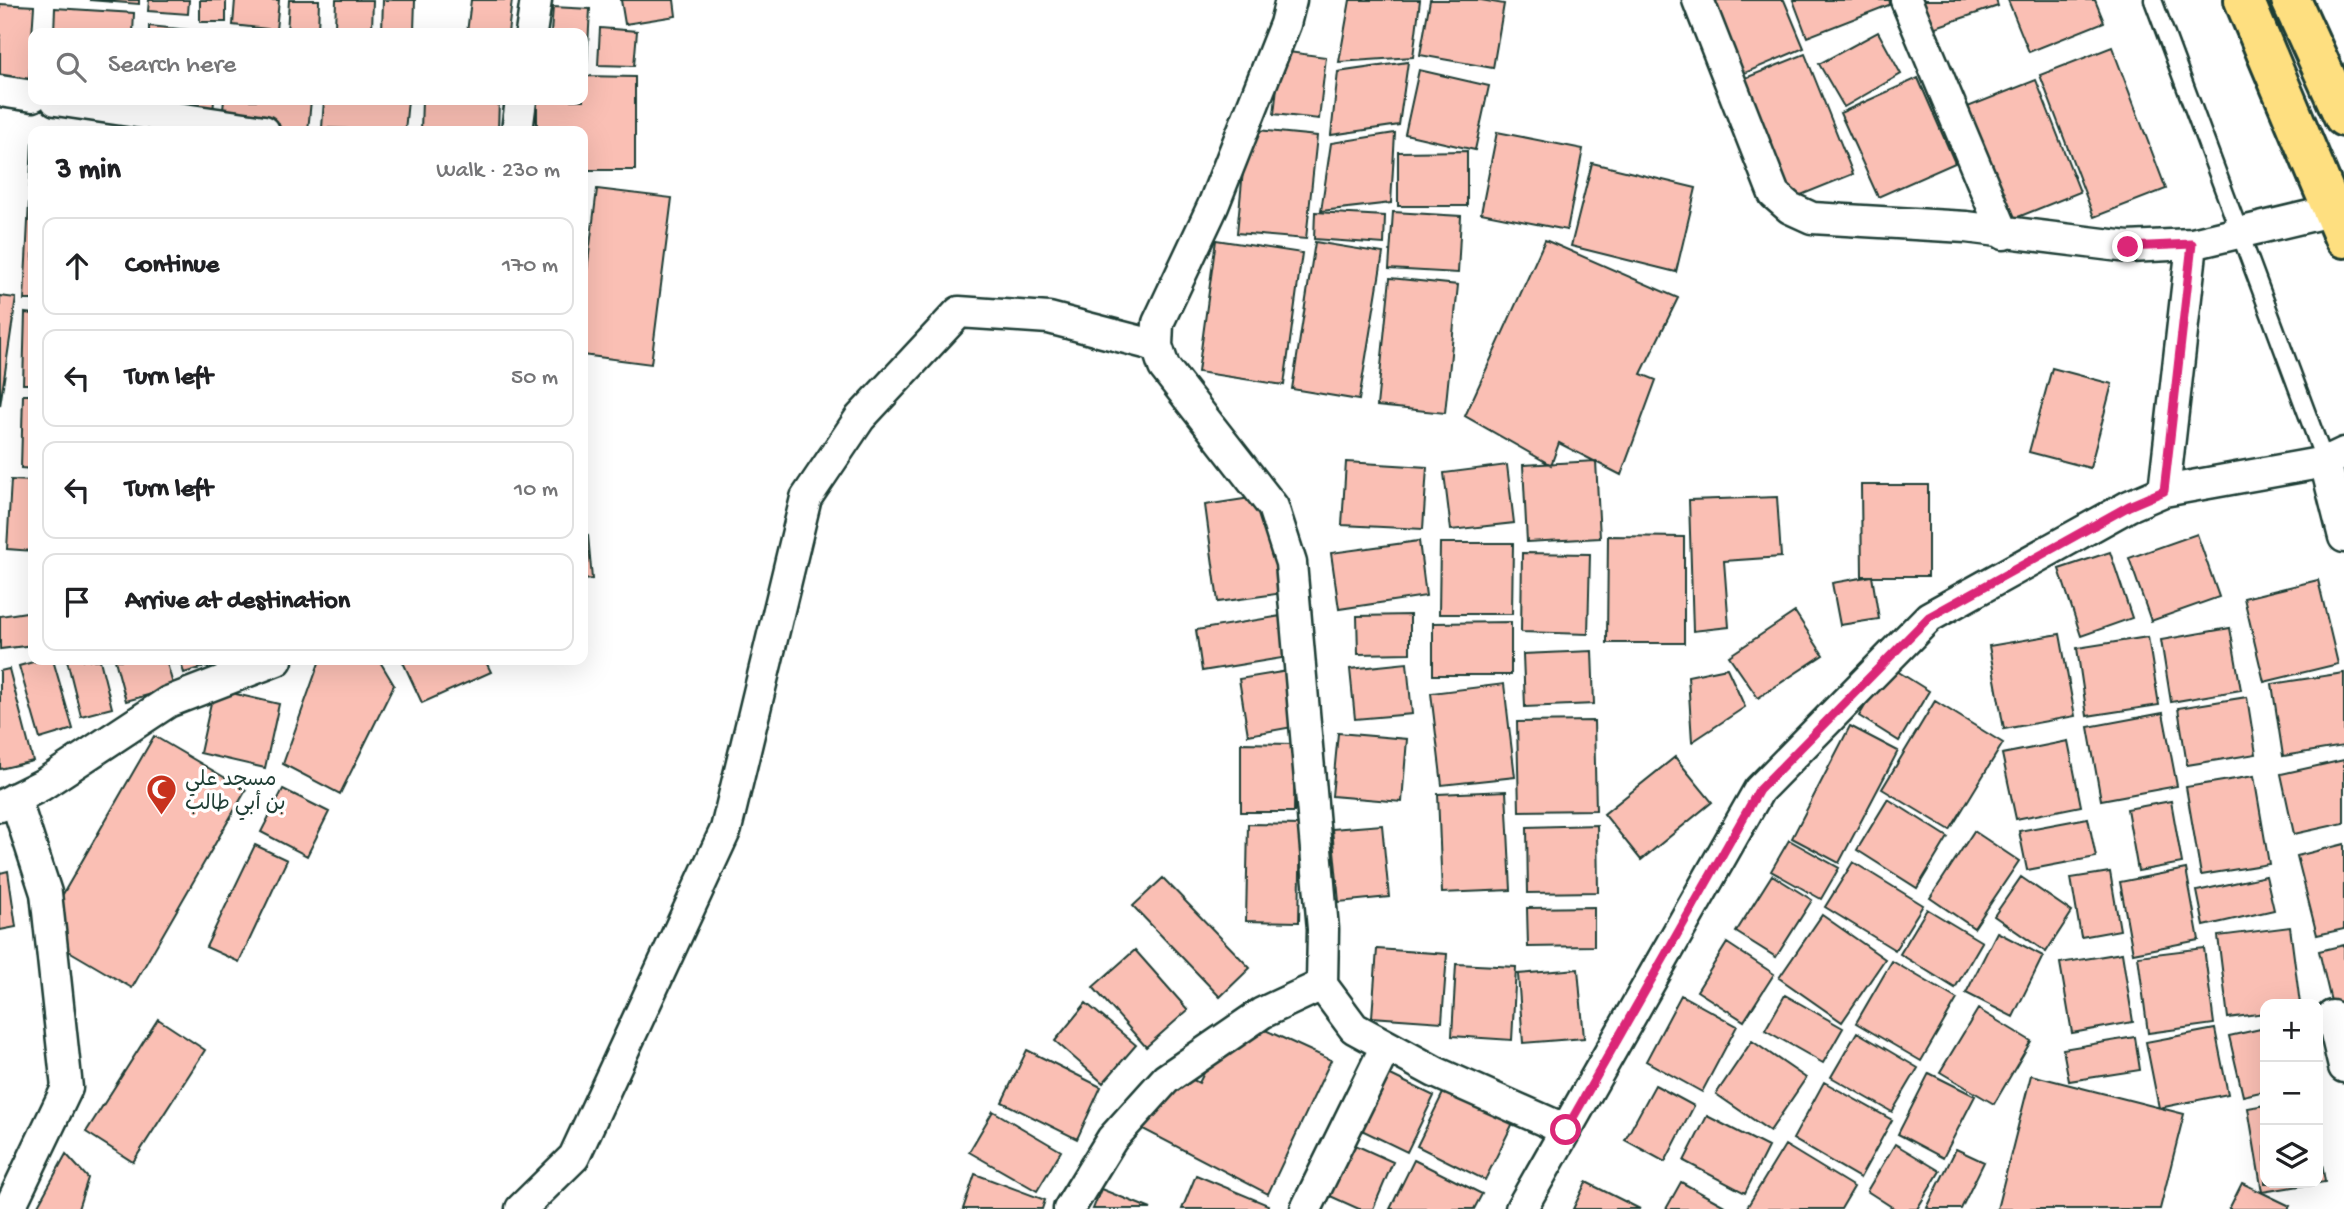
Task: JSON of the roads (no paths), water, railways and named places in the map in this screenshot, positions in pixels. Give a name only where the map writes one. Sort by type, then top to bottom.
[{"type":"highway","points":[[2244,0],[2337,225]]},
{"type":"highway","points":[[2291,0],[2344,117]]},
{"type":"street","points":[[532,28],[536,0]]},
{"type":"street","points":[[1291,0],[1286,24],[1213,206],[1158,323],[1157,346],[1164,367],[1273,507],[1291,563],[1323,929],[1322,985],[1354,1028],[1435,1072],[1566,1130]]},
{"type":"street","points":[[1698,0],[1774,194],[1790,208],[1812,218],[1966,227],[2128,247],[2192,244],[2238,233],[2337,225]]},
{"type":"street","points":[[1906,0],[2004,233]]},
{"type":"street","points":[[0,91],[28,95]]},
{"type":"street","points":[[90,105],[230,126]]},
{"type":"street","points":[[518,126],[520,105]]},
{"type":"street","points":[[2164,491],[2192,244]]},
{"type":"street","points":[[521,1209],[574,1157],[726,829],[806,498],[860,418],[959,312],[1049,318],[1157,346]]},
{"type":"street","points":[[1521,1209],[1759,790],[1929,617],[2129,506],[2164,491],[2334,458],[2344,537]]},
{"type":"street","points":[[9,1209],[67,1088],[46,892],[8,802],[42,785],[168,702],[264,665]]},
{"type":"street","points":[[1069,1209],[1112,1139],[1166,1079],[1262,1013],[1322,985]]},
{"type":"street","points":[[2332,1016],[2344,1067]]},
{"type":"street","points":[[1306,1209],[1386,1046]]},
{"type":"lane","points":[[2153,0],[2238,233],[2334,458]]},
{"type":"place","name":"مسجد علي بن أبي طالب","points":[[162,817]]}]
